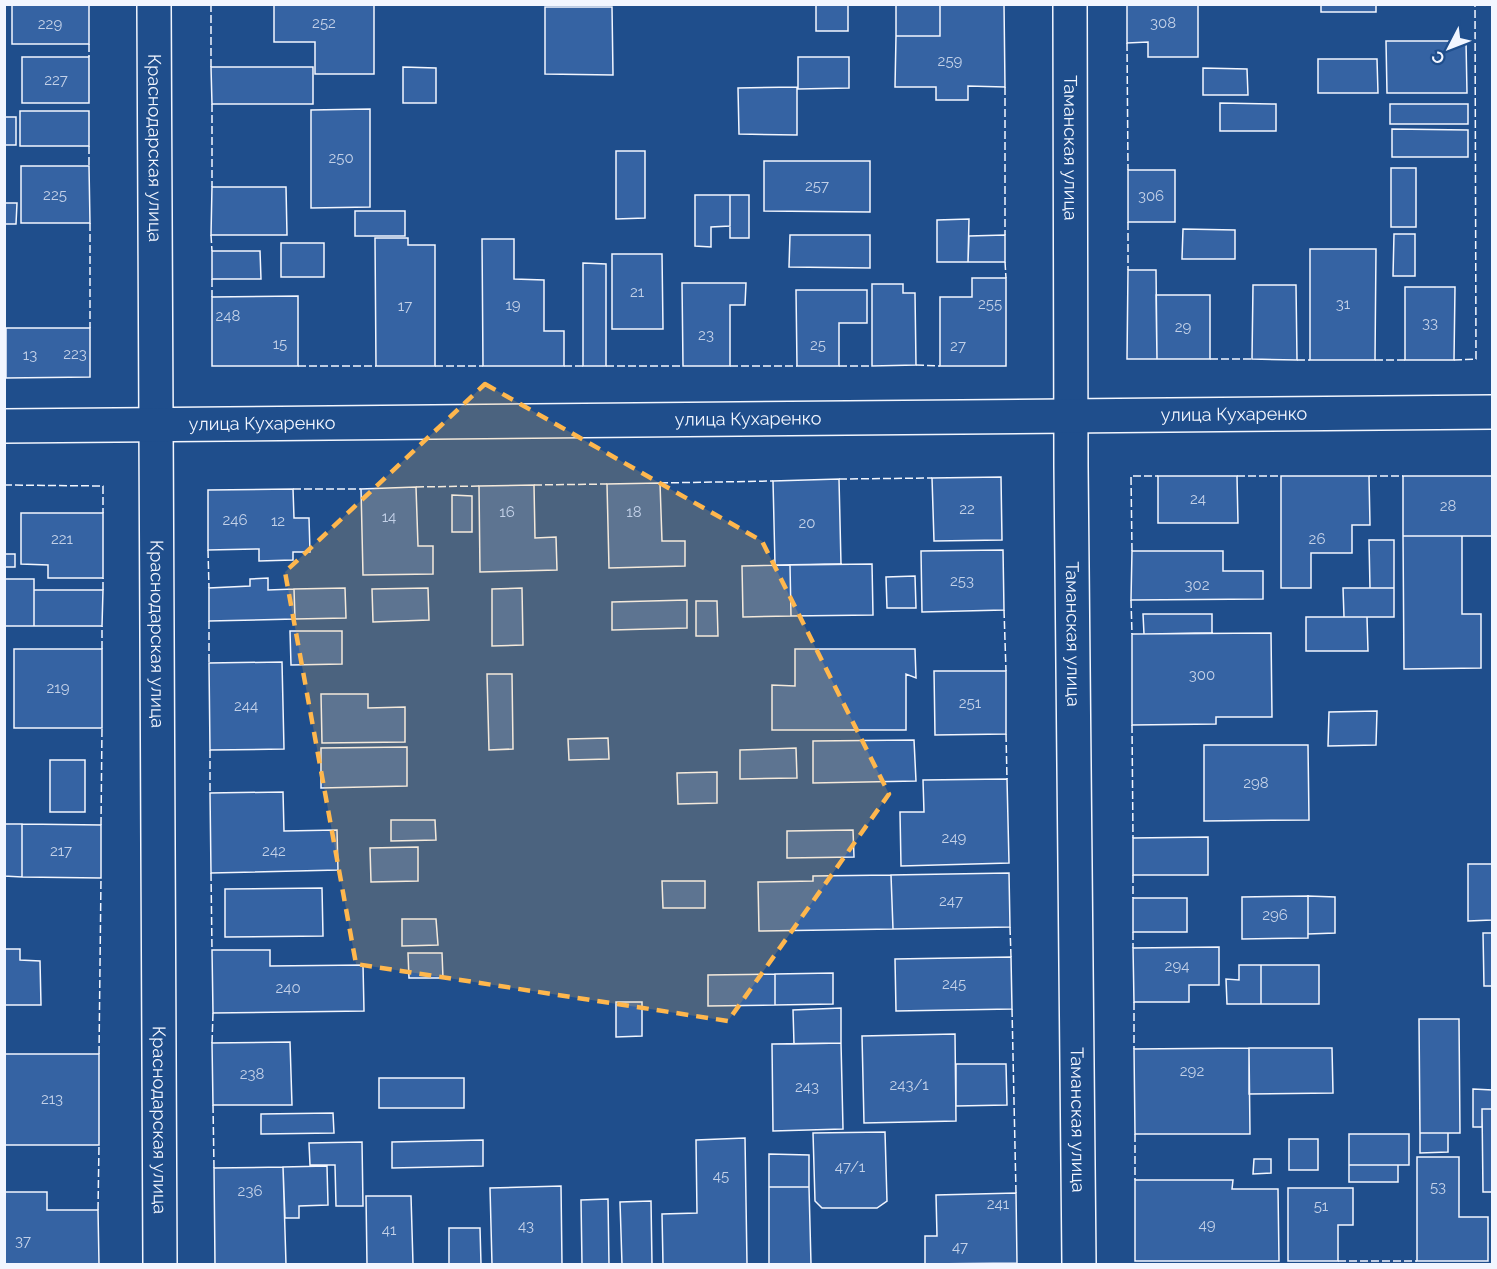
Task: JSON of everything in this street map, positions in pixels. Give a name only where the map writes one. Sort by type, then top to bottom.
[{"type":"street","name":"Краснодарская улица","points":[[154,4],[160,1264]]},
{"type":"street","name":"Таманская улица","points":[[1070,4],[1071,417],[1079,1264]]},
{"type":"street","name":"улица Кухаренко","points":[[4,426],[1492,412]]},
{"type":"highlighted area","points":[[485,384],[762,541],[889,794],[728,1021],[356,964],[285,572]]},
{"type":"building","points":[[12,4],[89,4],[89,44],[12,44]]},
{"type":"building","points":[[274,4],[374,4],[374,74],[315,74],[315,42],[274,42]]},
{"type":"building","points":[[816,4],[848,4],[848,31],[816,31]]},
{"type":"building","points":[[896,4],[940,4],[940,36],[896,36]]},
{"type":"building","points":[[940,4],[1004,4],[1005,87],[968,86],[968,100],[936,100],[936,87],[895,87],[896,36],[940,36]]},
{"type":"building","points":[[1127,4],[1198,4],[1198,57],[1148,57],[1148,42],[1127,43]]},
{"type":"building","points":[[1321,4],[1376,4],[1376,12],[1321,12]]},
{"type":"building","points":[[545,7],[612,7],[613,75],[545,74]]},
{"type":"building","points":[[1386,41],[1466,41],[1467,93],[1387,93]]},
{"type":"building","points":[[22,57],[89,57],[89,103],[22,103]]},
{"type":"building","points":[[798,57],[849,57],[849,88],[798,89]]},
{"type":"building","points":[[1318,59],[1377,59],[1378,93],[1318,93]]},
{"type":"building","points":[[211,67],[313,67],[313,104],[212,104]]},
{"type":"building","points":[[403,67],[436,68],[436,103],[403,103]]},
{"type":"building","points":[[1203,68],[1247,69],[1248,95],[1203,95]]},
{"type":"building","points":[[797,87],[797,135],[739,134],[738,88]]},
{"type":"building","points":[[1220,103],[1276,104],[1276,131],[1220,131]]},
{"type":"building","points":[[1390,104],[1468,104],[1468,124],[1390,124]]},
{"type":"building","points":[[370,109],[370,207],[311,208],[311,110]]},
{"type":"building","points":[[20,111],[89,111],[89,146],[20,146]]},
{"type":"building","points":[[4,117],[16,117],[16,145],[4,145]]},
{"type":"building","points":[[1392,129],[1468,130],[1468,157],[1392,157]]},
{"type":"building","points":[[616,151],[645,151],[645,218],[616,219]]},
{"type":"building","points":[[764,161],[870,161],[870,212],[764,211]]},
{"type":"building","points":[[21,166],[89,166],[90,223],[21,223]]},
{"type":"building","points":[[1391,168],[1416,168],[1416,227],[1391,227]]},
{"type":"building","points":[[1128,170],[1175,170],[1175,222],[1128,222]]},
{"type":"building","points":[[212,187],[286,187],[287,235],[211,235]]},
{"type":"building","points":[[695,195],[730,195],[730,226],[711,227],[711,247],[695,246]]},
{"type":"building","points":[[730,195],[749,195],[749,238],[730,238]]},
{"type":"building","points":[[4,203],[17,203],[16,224],[4,224]]},
{"type":"building","points":[[355,211],[405,211],[405,236],[355,236]]},
{"type":"building","points":[[969,219],[968,262],[937,262],[937,220]]},
{"type":"building","points":[[1183,229],[1235,230],[1235,259],[1182,259]]},
{"type":"building","points":[[1394,234],[1415,234],[1415,276],[1393,276]]},
{"type":"building","points":[[790,235],[870,235],[870,268],[789,267]]},
{"type":"building","points":[[1005,235],[1005,262],[968,262],[969,236]]},
{"type":"building","points":[[375,238],[408,238],[408,245],[435,245],[435,366],[376,366]]},
{"type":"building","points":[[482,239],[514,239],[514,279],[544,280],[544,331],[564,331],[564,366],[483,366]]},
{"type":"building","points":[[281,243],[324,243],[324,277],[281,277]]},
{"type":"building","points":[[1310,249],[1376,249],[1375,360],[1310,360]]},
{"type":"building","points":[[212,251],[260,251],[261,279],[212,279]]},
{"type":"building","points":[[612,254],[662,254],[663,329],[612,329]]},
{"type":"building","points":[[583,263],[606,264],[606,366],[583,366]]},
{"type":"building","points":[[1128,270],[1156,270],[1157,359],[1127,359]]},
{"type":"building","points":[[972,278],[1006,278],[1006,366],[940,366],[940,297],[972,297]]},
{"type":"building","points":[[682,283],[746,283],[745,305],[730,305],[730,366],[683,366]]},
{"type":"building","points":[[872,284],[903,284],[903,293],[915,293],[916,365],[872,366]]},
{"type":"building","points":[[1253,285],[1296,285],[1297,360],[1252,359]]},
{"type":"building","points":[[1405,287],[1455,287],[1454,360],[1405,360]]},
{"type":"building","points":[[796,290],[867,290],[867,323],[839,323],[839,366],[797,366]]},
{"type":"building","points":[[1156,295],[1210,295],[1210,359],[1157,359]]},
{"type":"building","points":[[298,296],[298,366],[212,366],[212,297]]},
{"type":"building","points":[[6,328],[90,328],[90,377],[6,378]]},
{"type":"building","points":[[1158,476],[1237,476],[1238,523],[1158,523]]},
{"type":"building","points":[[1281,476],[1369,476],[1370,525],[1352,525],[1352,553],[1311,553],[1311,588],[1281,588]]},
{"type":"building","points":[[1403,476],[1492,476],[1492,536],[1403,536]]},
{"type":"building","points":[[1001,477],[1002,540],[934,541],[932,478]]},
{"type":"building","points":[[839,479],[841,564],[775,565],[773,481]]},
{"type":"building","points":[[660,483],[662,541],[685,541],[685,566],[609,568],[607,484]]},
{"type":"building","points":[[534,485],[535,538],[556,537],[557,570],[480,572],[479,486]]},
{"type":"building","points":[[416,487],[418,546],[433,546],[433,574],[363,575],[361,489]]},
{"type":"building","points":[[293,489],[294,518],[309,518],[310,552],[293,552],[293,560],[259,561],[259,549],[208,550],[208,490]]},
{"type":"building","points":[[452,495],[472,496],[472,532],[452,532]]},
{"type":"building","points":[[21,513],[103,513],[103,578],[48,578],[48,565],[21,564]]},
{"type":"building","points":[[1403,536],[1462,536],[1462,614],[1481,614],[1481,668],[1404,669]]},
{"type":"building","points":[[1369,540],[1394,540],[1394,588],[1370,588]]},
{"type":"building","points":[[1003,550],[1004,610],[922,612],[921,551]]},
{"type":"building","points":[[1132,551],[1223,551],[1223,571],[1263,571],[1263,599],[1131,600]]},
{"type":"building","points":[[4,554],[15,554],[15,567],[4,567]]},
{"type":"building","points":[[872,564],[873,615],[791,616],[790,565]]},
{"type":"building","points":[[790,565],[791,616],[743,617],[742,566]]},
{"type":"building","points":[[915,576],[916,608],[887,608],[886,577]]},
{"type":"building","points":[[268,578],[268,590],[294,589],[295,619],[209,621],[209,588],[250,586],[250,579]]},
{"type":"building","points":[[4,579],[34,579],[34,626],[4,626]]},
{"type":"building","points":[[345,588],[346,618],[295,619],[294,589]]},
{"type":"building","points":[[428,588],[429,620],[373,622],[372,589]]},
{"type":"building","points":[[522,588],[523,645],[492,646],[492,589]]},
{"type":"building","points":[[1343,588],[1394,588],[1394,617],[1344,617]]},
{"type":"building","points":[[34,590],[103,590],[102,626],[34,626]]},
{"type":"building","points":[[687,600],[687,628],[612,630],[612,602]]},
{"type":"building","points":[[696,601],[717,601],[718,636],[696,636]]},
{"type":"building","points":[[1143,614],[1212,614],[1212,633],[1144,634]]},
{"type":"building","points":[[1306,617],[1367,617],[1368,651],[1306,651]]},
{"type":"building","points":[[290,631],[342,631],[342,664],[291,665]]},
{"type":"building","points":[[1271,633],[1272,717],[1216,717],[1216,724],[1132,725],[1132,634]]},
{"type":"building","points":[[14,649],[102,649],[102,728],[14,728]]},
{"type":"building","points":[[795,649],[915,649],[916,678],[906,674],[906,730],[772,730],[772,685],[795,686]]},
{"type":"building","points":[[282,662],[284,749],[210,750],[209,663]]},
{"type":"building","points":[[934,671],[1006,671],[1006,734],[935,735]]},
{"type":"building","points":[[487,674],[512,674],[513,749],[489,750]]},
{"type":"building","points":[[321,694],[368,694],[368,708],[405,707],[405,742],[322,743]]},
{"type":"building","points":[[1377,711],[1376,745],[1328,746],[1329,712]]},
{"type":"building","points":[[608,738],[609,759],[569,760],[568,739]]},
{"type":"building","points":[[914,740],[916,781],[813,783],[813,741]]},
{"type":"building","points":[[1204,745],[1308,745],[1309,820],[1204,821]]},
{"type":"building","points":[[407,747],[407,786],[321,788],[321,748]]},
{"type":"building","points":[[796,748],[797,778],[740,779],[740,750]]},
{"type":"building","points":[[50,760],[85,760],[85,812],[50,812]]},
{"type":"building","points":[[717,772],[717,803],[678,804],[677,773]]},
{"type":"building","points":[[1007,779],[1009,863],[901,866],[900,812],[924,812],[923,780]]},
{"type":"building","points":[[283,792],[284,831],[337,830],[338,870],[211,873],[210,793]]},
{"type":"building","points":[[391,820],[435,820],[436,840],[391,841]]},
{"type":"building","points":[[4,824],[22,824],[22,877],[4,876]]},
{"type":"building","points":[[22,824],[101,825],[101,878],[22,877]]},
{"type":"building","points":[[853,830],[854,857],[787,858],[787,831]]},
{"type":"building","points":[[1208,837],[1208,875],[1133,875],[1133,838]]},
{"type":"building","points":[[418,847],[418,881],[371,882],[370,848]]},
{"type":"building","points":[[1468,864],[1492,864],[1492,920],[1468,921]]},
{"type":"building","points":[[1009,873],[1010,927],[893,929],[891,875]]},
{"type":"building","points":[[891,875],[893,929],[759,931],[758,882],[813,881],[813,876]]},
{"type":"building","points":[[662,881],[705,881],[705,908],[663,908]]},
{"type":"building","points":[[322,888],[323,936],[225,937],[225,889]]},
{"type":"building","points":[[1308,896],[1308,938],[1242,939],[1242,897]]},
{"type":"building","points":[[1308,896],[1335,897],[1335,933],[1308,934]]},
{"type":"building","points":[[1133,898],[1187,898],[1187,932],[1133,932]]},
{"type":"building","points":[[402,919],[436,919],[438,945],[402,946]]},
{"type":"building","points":[[1483,933],[1492,933],[1492,986],[1484,986]]},
{"type":"building","points":[[1219,947],[1219,985],[1189,985],[1189,1002],[1134,1002],[1133,948]]},
{"type":"building","points":[[4,949],[20,949],[20,960],[40,961],[41,1005],[4,1005]]},
{"type":"building","points":[[212,950],[270,950],[270,966],[363,965],[364,1011],[213,1013]]},
{"type":"building","points":[[408,953],[442,953],[443,978],[409,978]]},
{"type":"building","points":[[1011,957],[1012,1009],[896,1011],[895,959]]},
{"type":"building","points":[[1239,965],[1261,965],[1261,1004],[1227,1004],[1226,979],[1239,980]]},
{"type":"building","points":[[1261,965],[1319,965],[1319,1004],[1261,1004]]},
{"type":"building","points":[[833,973],[833,1004],[775,1005],[775,974]]},
{"type":"building","points":[[775,974],[775,1005],[708,1006],[708,975]]},
{"type":"building","points":[[616,1002],[642,1002],[642,1036],[616,1037]]},
{"type":"building","points":[[841,1008],[841,1043],[794,1044],[793,1010]]},
{"type":"building","points":[[1419,1019],[1459,1019],[1460,1133],[1420,1133]]},
{"type":"building","points":[[955,1034],[956,1121],[864,1123],[862,1036]]},
{"type":"building","points":[[290,1042],[292,1105],[213,1105],[212,1043]]},
{"type":"building","points":[[841,1043],[843,1129],[773,1131],[772,1044]]},
{"type":"building","points":[[1249,1048],[1250,1134],[1135,1134],[1134,1049]]},
{"type":"building","points":[[1249,1048],[1332,1048],[1333,1093],[1249,1094]]},
{"type":"building","points":[[4,1054],[99,1054],[99,1145],[4,1145]]},
{"type":"building","points":[[956,1064],[1006,1064],[1007,1105],[956,1106]]},
{"type":"building","points":[[379,1078],[464,1078],[464,1108],[379,1108]]},
{"type":"building","points":[[1473,1089],[1492,1090],[1492,1109],[1482,1109],[1482,1127],[1473,1127]]},
{"type":"building","points":[[1482,1109],[1492,1109],[1492,1192],[1483,1192]]},
{"type":"building","points":[[333,1113],[334,1133],[261,1134],[261,1114]]},
{"type":"building","points":[[885,1132],[887,1201],[877,1208],[822,1208],[815,1201],[813,1133]]},
{"type":"building","points":[[1420,1133],[1448,1133],[1448,1152],[1420,1153]]},
{"type":"building","points":[[1349,1134],[1409,1134],[1409,1165],[1349,1165]]},
{"type":"building","points":[[745,1138],[747,1264],[663,1264],[662,1214],[697,1213],[696,1140]]},
{"type":"building","points":[[1289,1139],[1318,1139],[1318,1170],[1289,1170]]},
{"type":"building","points":[[483,1140],[483,1166],[392,1168],[392,1142]]},
{"type":"building","points":[[362,1142],[363,1206],[336,1206],[335,1165],[310,1165],[309,1143]]},
{"type":"building","points":[[769,1154],[809,1155],[809,1187],[769,1187]]},
{"type":"building","points":[[1417,1157],[1459,1157],[1459,1217],[1488,1217],[1488,1261],[1417,1261]]},
{"type":"building","points":[[1254,1159],[1271,1159],[1271,1173],[1253,1174]]},
{"type":"building","points":[[1349,1165],[1398,1165],[1398,1182],[1349,1182]]},
{"type":"building","points":[[327,1166],[328,1205],[299,1206],[299,1218],[285,1218],[283,1167]]},
{"type":"building","points":[[283,1167],[286,1264],[215,1264],[214,1168]]},
{"type":"building","points":[[1135,1180],[1233,1180],[1232,1189],[1278,1189],[1279,1261],[1135,1261]]},
{"type":"building","points":[[561,1186],[562,1264],[492,1264],[490,1188]]},
{"type":"building","points":[[769,1187],[809,1187],[811,1264],[769,1264]]},
{"type":"building","points":[[1288,1188],[1353,1188],[1353,1225],[1338,1225],[1338,1261],[1288,1261]]},
{"type":"building","points":[[4,1192],[47,1192],[47,1210],[98,1210],[99,1264],[4,1264]]},
{"type":"building","points":[[1016,1193],[1017,1263],[925,1264],[925,1236],[937,1236],[936,1195]]},
{"type":"building","points":[[366,1196],[411,1196],[413,1264],[367,1264]]},
{"type":"building","points":[[608,1199],[609,1264],[582,1264],[581,1200]]},
{"type":"building","points":[[651,1201],[652,1264],[622,1264],[620,1202]]},
{"type":"building","points":[[449,1228],[480,1228],[481,1264],[449,1264]]},
{"type":"fence","points":[[211,4],[211,67]]},
{"type":"fence","points":[[1454,360],[1476,359],[1475,4]]},
{"type":"fence","points":[[1127,43],[1128,170]]},
{"type":"fence","points":[[89,44],[89,57]]},
{"type":"fence","points":[[1005,87],[1005,235]]},
{"type":"fence","points":[[212,104],[212,187]]},
{"type":"fence","points":[[89,146],[89,166]]},
{"type":"fence","points":[[1128,222],[1128,270]]},
{"type":"fence","points":[[90,223],[90,328]]},
{"type":"fence","points":[[211,235],[212,251]]},
{"type":"fence","points":[[1005,262],[1006,278]]},
{"type":"fence","points":[[212,279],[212,297]]},
{"type":"fence","points":[[1210,359],[1252,359]]},
{"type":"fence","points":[[1297,360],[1310,360]]},
{"type":"fence","points":[[1375,360],[1405,360]]},
{"type":"fence","points":[[916,365],[940,366]]},
{"type":"fence","points":[[298,366],[376,366]]},
{"type":"fence","points":[[435,366],[483,366]]},
{"type":"fence","points":[[564,366],[583,366]]},
{"type":"fence","points":[[606,366],[683,366]]},
{"type":"fence","points":[[730,366],[797,366]]},
{"type":"fence","points":[[839,366],[872,366]]},
{"type":"fence","points":[[1132,551],[1131,476],[1158,476]]},
{"type":"fence","points":[[1237,476],[1281,476]]},
{"type":"fence","points":[[1369,476],[1403,476]]},
{"type":"fence","points":[[839,479],[932,478]]},
{"type":"fence","points":[[660,483],[773,481]]},
{"type":"fence","points":[[534,485],[607,484]]},
{"type":"fence","points":[[4,485],[103,486],[103,513]]},
{"type":"fence","points":[[416,487],[479,486]]},
{"type":"fence","points":[[293,489],[361,489]]},
{"type":"fence","points":[[208,550],[209,588]]},
{"type":"fence","points":[[103,578],[103,590]]},
{"type":"fence","points":[[1131,600],[1132,634]]},
{"type":"fence","points":[[1004,610],[1006,671]]},
{"type":"fence","points":[[209,621],[209,663]]},
{"type":"fence","points":[[102,626],[102,649]]},
{"type":"fence","points":[[1132,725],[1133,838]]},
{"type":"fence","points":[[101,825],[102,728]]},
{"type":"fence","points":[[1006,734],[1007,779]]},
{"type":"fence","points":[[210,750],[210,793]]},
{"type":"fence","points":[[211,873],[212,950]]},
{"type":"fence","points":[[1133,875],[1133,898]]},
{"type":"fence","points":[[99,1054],[101,878]]},
{"type":"fence","points":[[1010,927],[1011,957]]},
{"type":"fence","points":[[1133,932],[1133,948]]},
{"type":"fence","points":[[1134,1002],[1134,1049]]},
{"type":"fence","points":[[1012,1009],[1016,1193]]},
{"type":"fence","points":[[212,1043],[213,1013]]},
{"type":"fence","points":[[213,1105],[214,1168]]},
{"type":"fence","points":[[1135,1134],[1135,1180]]},
{"type":"fence","points":[[98,1210],[99,1145]]},
{"type":"fence","points":[[1338,1261],[1417,1261]]}]
